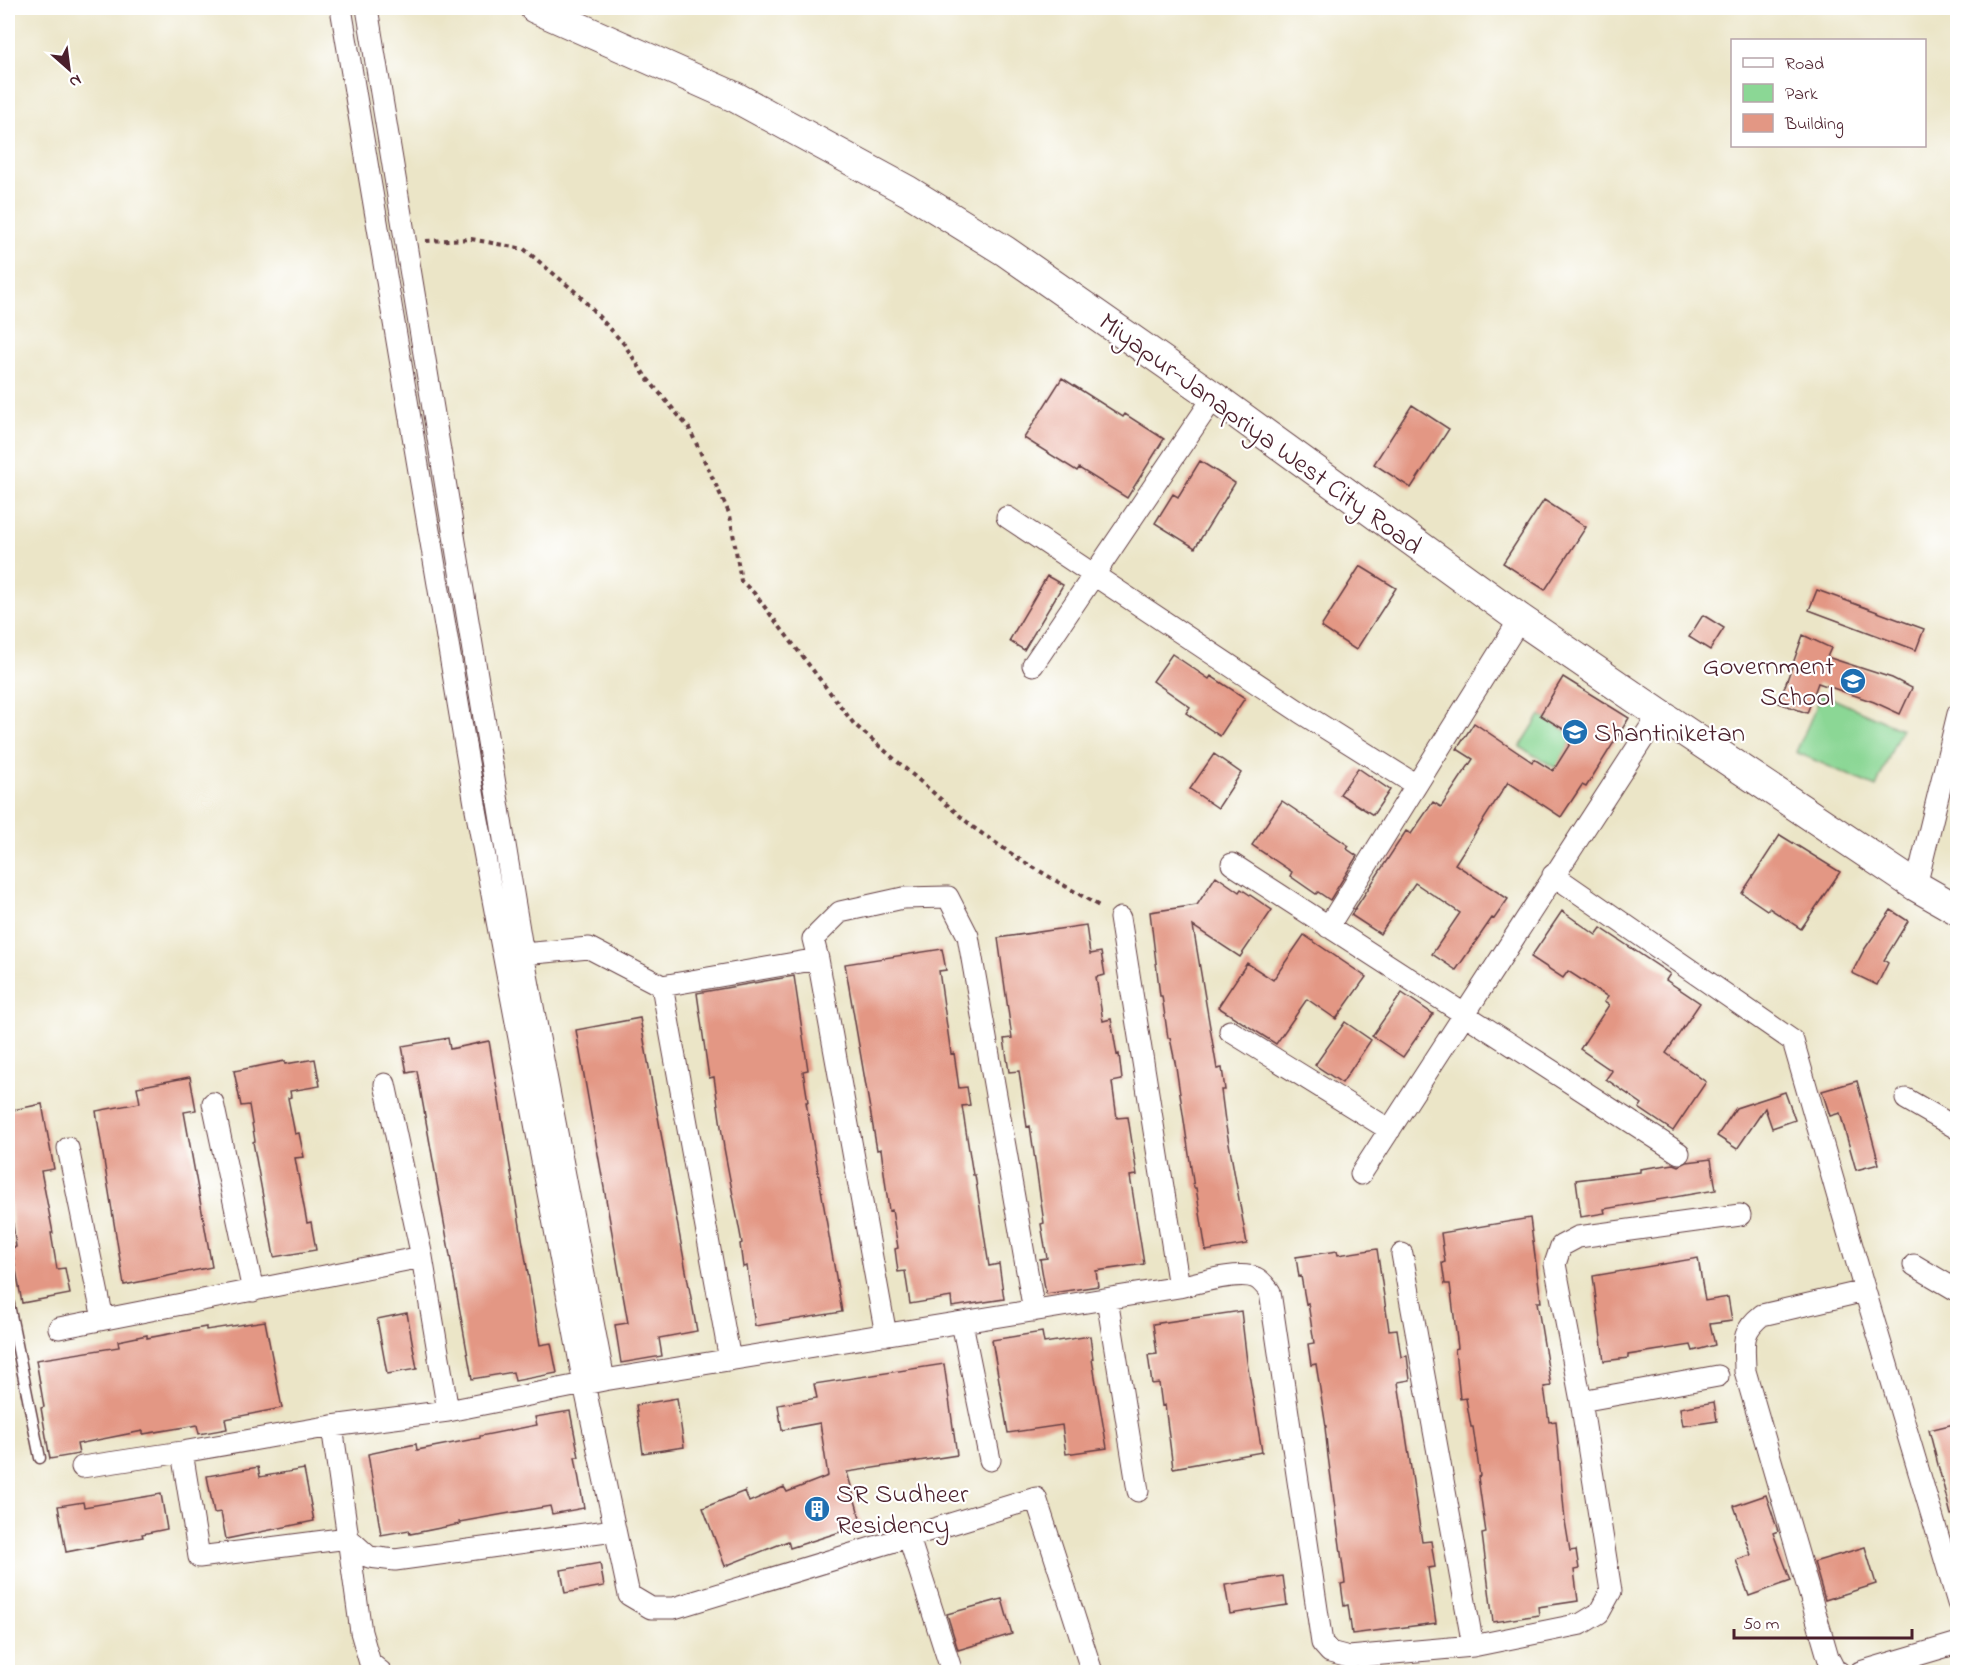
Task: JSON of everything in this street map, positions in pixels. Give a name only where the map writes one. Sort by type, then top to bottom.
[{"type":"street","points":[[341,8],[475,804],[594,1382]]},
{"type":"street","points":[[368,8],[594,1382],[614,1530],[629,1595],[651,1608],[674,1608],[1036,1498],[1092,1672]]},
{"type":"street","name":"Miyapur-Janapriya West City Road","points":[[535,8],[735,97],[908,191],[1005,251],[1214,397],[1520,619],[1917,886],[1958,910]]},
{"type":"street","points":[[1033,665],[1214,397]]},
{"type":"street","points":[[1007,516],[1300,712],[1416,785]]},
{"type":"street","points":[[1328,927],[1520,619]]},
{"type":"street","points":[[1360,1174],[1659,714]]},
{"type":"street","points":[[1917,886],[1958,714]]},
{"type":"street","points":[[1232,864],[1679,1153]]},
{"type":"street","points":[[1553,875],[1793,1041],[1864,1291],[1958,1603]]},
{"type":"street","points":[[886,1335],[813,939],[840,912],[903,898],[948,897],[968,936],[1034,1311]]},
{"type":"street","points":[[1120,918],[1179,1287]]},
{"type":"street","points":[[523,954],[589,948],[662,986],[818,959]]},
{"type":"street","points":[[662,986],[730,1360]]},
{"type":"street","points":[[1230,1031],[1390,1130]]},
{"type":"street","points":[[385,1084],[422,1257],[448,1411]]},
{"type":"street","points":[[1906,1099],[1958,1129]]},
{"type":"street","points":[[213,1103],[253,1291]]},
{"type":"street","points":[[68,1148],[103,1319]]},
{"type":"street","points":[[82,1467],[332,1426],[448,1411],[594,1382],[962,1323],[1241,1275],[1261,1281],[1270,1292],[1322,1643],[1330,1652],[1348,1657],[1473,1646],[1581,1624],[1599,1613],[1611,1591],[1581,1401],[1555,1264],[1561,1246],[1578,1237],[1740,1215]]},
{"type":"street","points":[[1402,1254],[1473,1646]]},
{"type":"street","points":[[59,1328],[422,1257]]},
{"type":"street","points":[[1914,1265],[1958,1291]]},
{"type":"street","points":[[1839,1672],[1835,1671],[1828,1657],[1745,1371],[1745,1337],[1750,1324],[1762,1315],[1864,1291]]},
{"type":"street","points":[[1107,1299],[1138,1491]]},
{"type":"street","points":[[962,1323],[990,1460]]},
{"type":"street","points":[[1581,1401],[1718,1376]]},
{"type":"street","points":[[332,1426],[361,1632],[370,1663],[381,1672]]},
{"type":"street","points":[[182,1452],[199,1557],[348,1538],[369,1557],[395,1560],[614,1530]]},
{"type":"street","points":[[909,1538],[952,1672]]},
{"type":"street","points":[[1860,1672],[1958,1643]]},
{"type":"lane","points":[[8,1300],[39,1458]]},
{"type":"path","points":[[405,241],[471,239],[524,249],[578,294],[624,344],[646,377],[689,428],[730,515],[741,581],[754,593],[854,724],[974,828],[1019,859],[1120,918]]},
{"type":"green space","points":[[1822,694],[1901,729],[1876,787],[1796,752]]},
{"type":"green space","points":[[1540,715],[1575,736],[1556,768],[1520,747]]},
{"type":"building","points":[[1062,378],[1123,417],[1125,414],[1164,439],[1127,498],[1079,468],[1077,471],[1024,438]]},
{"type":"building","points":[[1412,405],[1449,429],[1411,488],[1374,464]]},
{"type":"building","points":[[1200,461],[1235,483],[1195,548],[1155,523],[1173,494],[1178,497]]},
{"type":"building","points":[[1544,500],[1586,527],[1545,590],[1503,563]]},
{"type":"building","points":[[1360,566],[1396,588],[1356,650],[1321,627]]},
{"type":"building","points":[[1047,576],[1063,585],[1024,650],[1009,641]]},
{"type":"building","points":[[1817,590],[1924,629],[1916,650],[1809,610]]},
{"type":"building","points":[[1703,615],[1724,628],[1710,650],[1689,637]]},
{"type":"building","points":[[1803,635],[1831,648],[1827,657],[1892,678],[1912,688],[1900,714],[1874,702],[1818,683],[1807,713],[1779,703]]},
{"type":"building","points":[[1172,654],[1209,679],[1211,676],[1245,698],[1220,736],[1186,713],[1190,707],[1153,681]]},
{"type":"building","points":[[1563,677],[1629,718],[1586,787],[1582,785],[1561,817],[1508,782],[1455,864],[1508,899],[1456,970],[1432,954],[1460,913],[1415,883],[1380,934],[1351,915],[1406,831],[1411,834],[1433,802],[1441,807],[1473,759],[1457,749],[1474,723],[1532,762],[1534,759],[1553,771],[1575,736],[1540,715]]},
{"type":"building","points":[[1214,754],[1241,773],[1218,808],[1190,789]]},
{"type":"building","points":[[1358,768],[1390,790],[1373,815],[1340,794]]},
{"type":"building","points":[[1282,801],[1349,846],[1347,849],[1357,856],[1330,900],[1318,892],[1316,894],[1290,876],[1292,872],[1252,845]]},
{"type":"building","points":[[1780,835],[1840,872],[1801,929],[1742,893]]},
{"type":"building","points":[[1216,876],[1239,892],[1241,889],[1272,910],[1240,957],[1193,926],[1217,1069],[1222,1068],[1225,1090],[1221,1090],[1225,1121],[1247,1244],[1206,1251],[1176,1067],[1170,1038],[1168,1038],[1162,996],[1160,996],[1150,912],[1197,905]]},
{"type":"building","points":[[1891,910],[1908,921],[1884,960],[1888,963],[1877,985],[1852,973],[1864,950]]},
{"type":"building","points":[[1562,911],[1596,935],[1601,928],[1670,974],[1666,980],[1700,1003],[1666,1053],[1706,1082],[1673,1131],[1639,1108],[1642,1104],[1606,1079],[1612,1071],[1580,1049],[1609,1005],[1604,1002],[1608,997],[1568,971],[1563,978],[1531,957]]},
{"type":"building","points":[[1086,925],[1090,954],[1101,952],[1105,975],[1096,977],[1103,1021],[1111,1019],[1117,1055],[1119,1054],[1122,1080],[1112,1082],[1117,1118],[1128,1117],[1137,1175],[1130,1176],[1144,1264],[1096,1271],[1098,1286],[1046,1294],[1040,1259],[1047,1258],[1041,1224],[1044,1223],[1030,1126],[1027,1127],[1019,1071],[1009,1072],[1004,1039],[1012,1038],[998,938]]},
{"type":"building","points":[[1304,935],[1366,977],[1336,1019],[1307,999],[1276,1044],[1218,1007],[1247,963],[1273,980]]},
{"type":"building","points":[[942,949],[946,970],[939,971],[951,1054],[954,1053],[959,1088],[967,1087],[970,1105],[962,1106],[973,1175],[975,1175],[989,1266],[999,1264],[1004,1299],[952,1307],[951,1297],[910,1304],[905,1271],[898,1272],[895,1249],[898,1248],[892,1210],[889,1211],[881,1149],[877,1150],[845,964]]},
{"type":"building","points":[[794,976],[808,1070],[803,1071],[808,1102],[806,1102],[842,1312],[755,1326],[747,1266],[743,1267],[740,1244],[742,1243],[724,1148],[714,1077],[709,1078],[697,993]]},
{"type":"building","points":[[1402,993],[1433,1014],[1403,1057],[1372,1036]]},
{"type":"building","points":[[640,1018],[697,1331],[659,1338],[662,1356],[621,1363],[615,1325],[628,1323],[576,1030]]},
{"type":"building","points":[[1345,1022],[1371,1040],[1342,1083],[1315,1065]]},
{"type":"building","points":[[448,1038],[450,1049],[489,1041],[540,1345],[551,1343],[557,1373],[515,1381],[513,1372],[472,1379],[417,1071],[407,1073],[402,1046]]},
{"type":"building","points":[[315,1059],[320,1086],[290,1091],[291,1097],[288,1098],[295,1134],[299,1133],[304,1157],[295,1158],[307,1223],[311,1222],[316,1250],[274,1257],[253,1142],[255,1141],[249,1105],[241,1106],[234,1071],[285,1061],[285,1064]]},
{"type":"building","points":[[190,1077],[196,1110],[184,1112],[212,1267],[124,1285],[96,1111],[140,1103],[137,1087]]},
{"type":"building","points":[[1857,1081],[1879,1164],[1856,1170],[1840,1113],[1830,1116],[1822,1091]]},
{"type":"building","points":[[1785,1092],[1795,1120],[1772,1128],[1765,1108],[1737,1149],[1717,1136],[1736,1108]]},
{"type":"building","points":[[42,1104],[54,1169],[41,1171],[53,1233],[51,1233],[57,1269],[65,1268],[70,1294],[22,1303],[12,1248],[16,1247],[8,1187],[8,1111]]},
{"type":"building","points":[[1711,1159],[1716,1190],[1604,1209],[1605,1213],[1581,1217],[1576,1180],[1640,1172],[1640,1169],[1674,1164],[1679,1166],[1687,1162]]},
{"type":"building","points":[[1530,1218],[1541,1302],[1537,1302],[1551,1386],[1544,1387],[1549,1422],[1556,1421],[1565,1521],[1570,1551],[1576,1550],[1579,1569],[1574,1570],[1578,1601],[1538,1607],[1539,1615],[1493,1622],[1482,1534],[1486,1533],[1478,1477],[1480,1476],[1466,1398],[1460,1399],[1455,1349],[1458,1348],[1450,1284],[1445,1284],[1441,1233]]},
{"type":"building","points":[[1377,1249],[1389,1330],[1397,1329],[1401,1357],[1407,1356],[1410,1380],[1398,1382],[1422,1542],[1431,1541],[1435,1567],[1428,1568],[1436,1623],[1352,1634],[1348,1605],[1344,1606],[1341,1584],[1345,1583],[1326,1427],[1316,1364],[1311,1365],[1308,1344],[1314,1343],[1308,1303],[1306,1304],[1296,1257],[1337,1251],[1338,1255]]},
{"type":"building","points":[[1698,1258],[1705,1301],[1728,1297],[1732,1321],[1710,1324],[1715,1345],[1693,1351],[1691,1345],[1604,1361],[1593,1276]]},
{"type":"building","points":[[1241,1311],[1262,1452],[1173,1468],[1165,1405],[1162,1406],[1159,1383],[1152,1384],[1148,1355],[1157,1354],[1153,1324]]},
{"type":"building","points":[[407,1313],[417,1369],[387,1374],[377,1319]]},
{"type":"building","points":[[265,1321],[282,1408],[225,1419],[227,1429],[199,1434],[197,1425],[143,1434],[143,1431],[77,1444],[79,1454],[50,1459],[36,1360],[119,1347],[118,1341],[147,1335],[147,1338],[206,1327],[206,1330]]},
{"type":"building","points":[[1042,1332],[1044,1343],[1090,1336],[1107,1448],[1066,1454],[1062,1425],[1008,1433],[992,1340]]},
{"type":"building","points":[[944,1364],[957,1455],[847,1472],[862,1525],[790,1548],[788,1541],[725,1566],[703,1508],[745,1491],[749,1502],[784,1487],[787,1492],[828,1476],[820,1423],[782,1430],[778,1405],[817,1398],[814,1384]]},
{"type":"building","points":[[677,1398],[684,1447],[643,1453],[636,1405]]},
{"type":"building","points":[[1714,1402],[1717,1421],[1683,1426],[1680,1408]]},
{"type":"building","points":[[570,1411],[579,1457],[575,1457],[584,1508],[552,1514],[550,1506],[459,1522],[460,1524],[410,1534],[409,1530],[381,1535],[368,1454],[416,1444],[417,1450],[480,1438],[480,1436],[537,1425],[535,1417]]},
{"type":"building","points":[[1958,1423],[1958,1514],[1951,1515],[1929,1430]]},
{"type":"building","points":[[258,1467],[260,1477],[304,1469],[314,1521],[226,1539],[221,1512],[214,1513],[207,1476]]},
{"type":"building","points":[[161,1494],[167,1529],[142,1534],[143,1537],[66,1552],[58,1506],[83,1502],[84,1507]]},
{"type":"building","points":[[1766,1495],[1778,1531],[1773,1533],[1791,1581],[1749,1596],[1736,1560],[1751,1555],[1734,1506]]},
{"type":"building","points":[[1865,1547],[1876,1584],[1825,1600],[1814,1562]]},
{"type":"building","points":[[600,1563],[604,1586],[565,1593],[561,1570]]},
{"type":"building","points":[[1283,1576],[1287,1605],[1230,1614],[1225,1585]]},
{"type":"building","points":[[1002,1599],[1012,1634],[958,1650],[947,1614]]},
{"type":"place","name":"Government School","points":[[1853,681]]},
{"type":"place","name":"Shantiniketan","points":[[1575,732]]},
{"type":"place","name":"SR Sudheer Residency","points":[[817,1509]]}]
